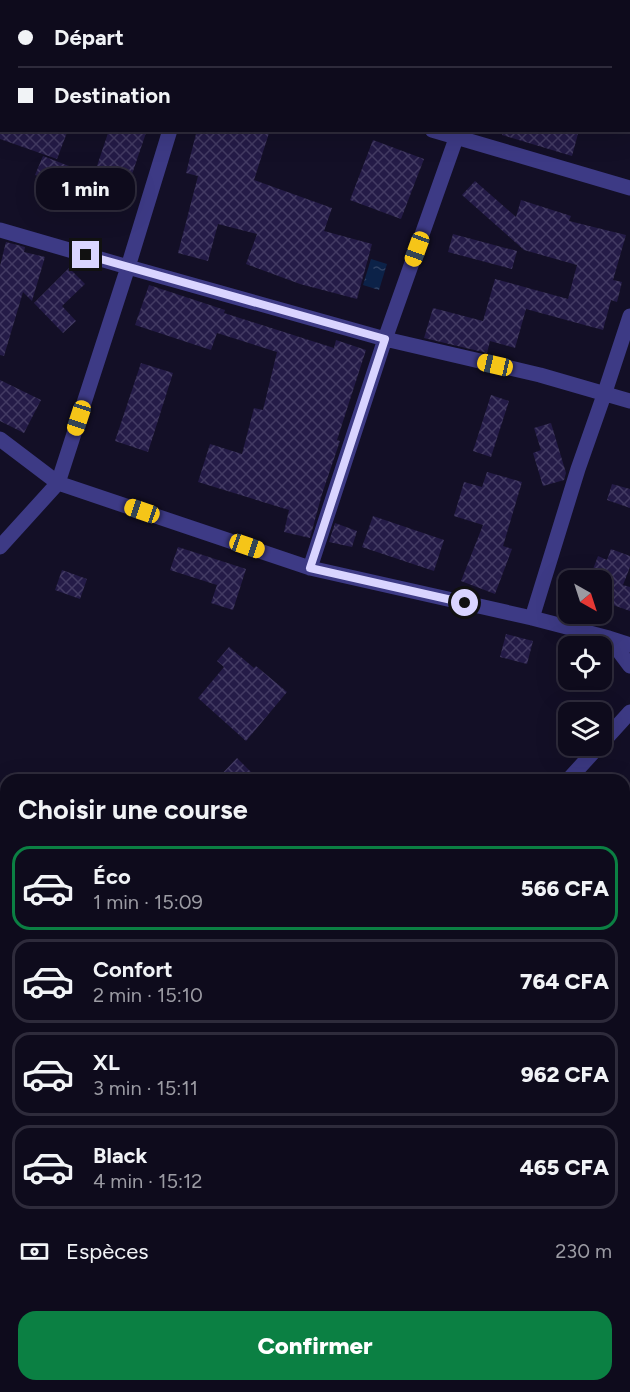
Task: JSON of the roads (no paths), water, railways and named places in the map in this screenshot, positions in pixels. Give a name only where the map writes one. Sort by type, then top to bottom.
[{"type":"street","points":[[0,547],[58,483],[169,132]]},
{"type":"street","points":[[310,568],[385,339],[458,134],[630,188]]},
{"type":"street","points":[[0,230],[385,339],[540,375],[630,401]]},
{"type":"street","points":[[532,618],[578,469],[630,316]]},
{"type":"street","points":[[0,439],[58,483],[310,568],[601,636]]},
{"type":"street","points":[[612,639],[630,645]]},
{"type":"street","points":[[612,642],[630,666]]},
{"type":"street","points":[[612,731],[630,712]]},
{"type":"street","points":[[573,774],[589,756]]},
{"type":"water","points":[[371,259],[387,264],[379,290],[363,285]]}]
